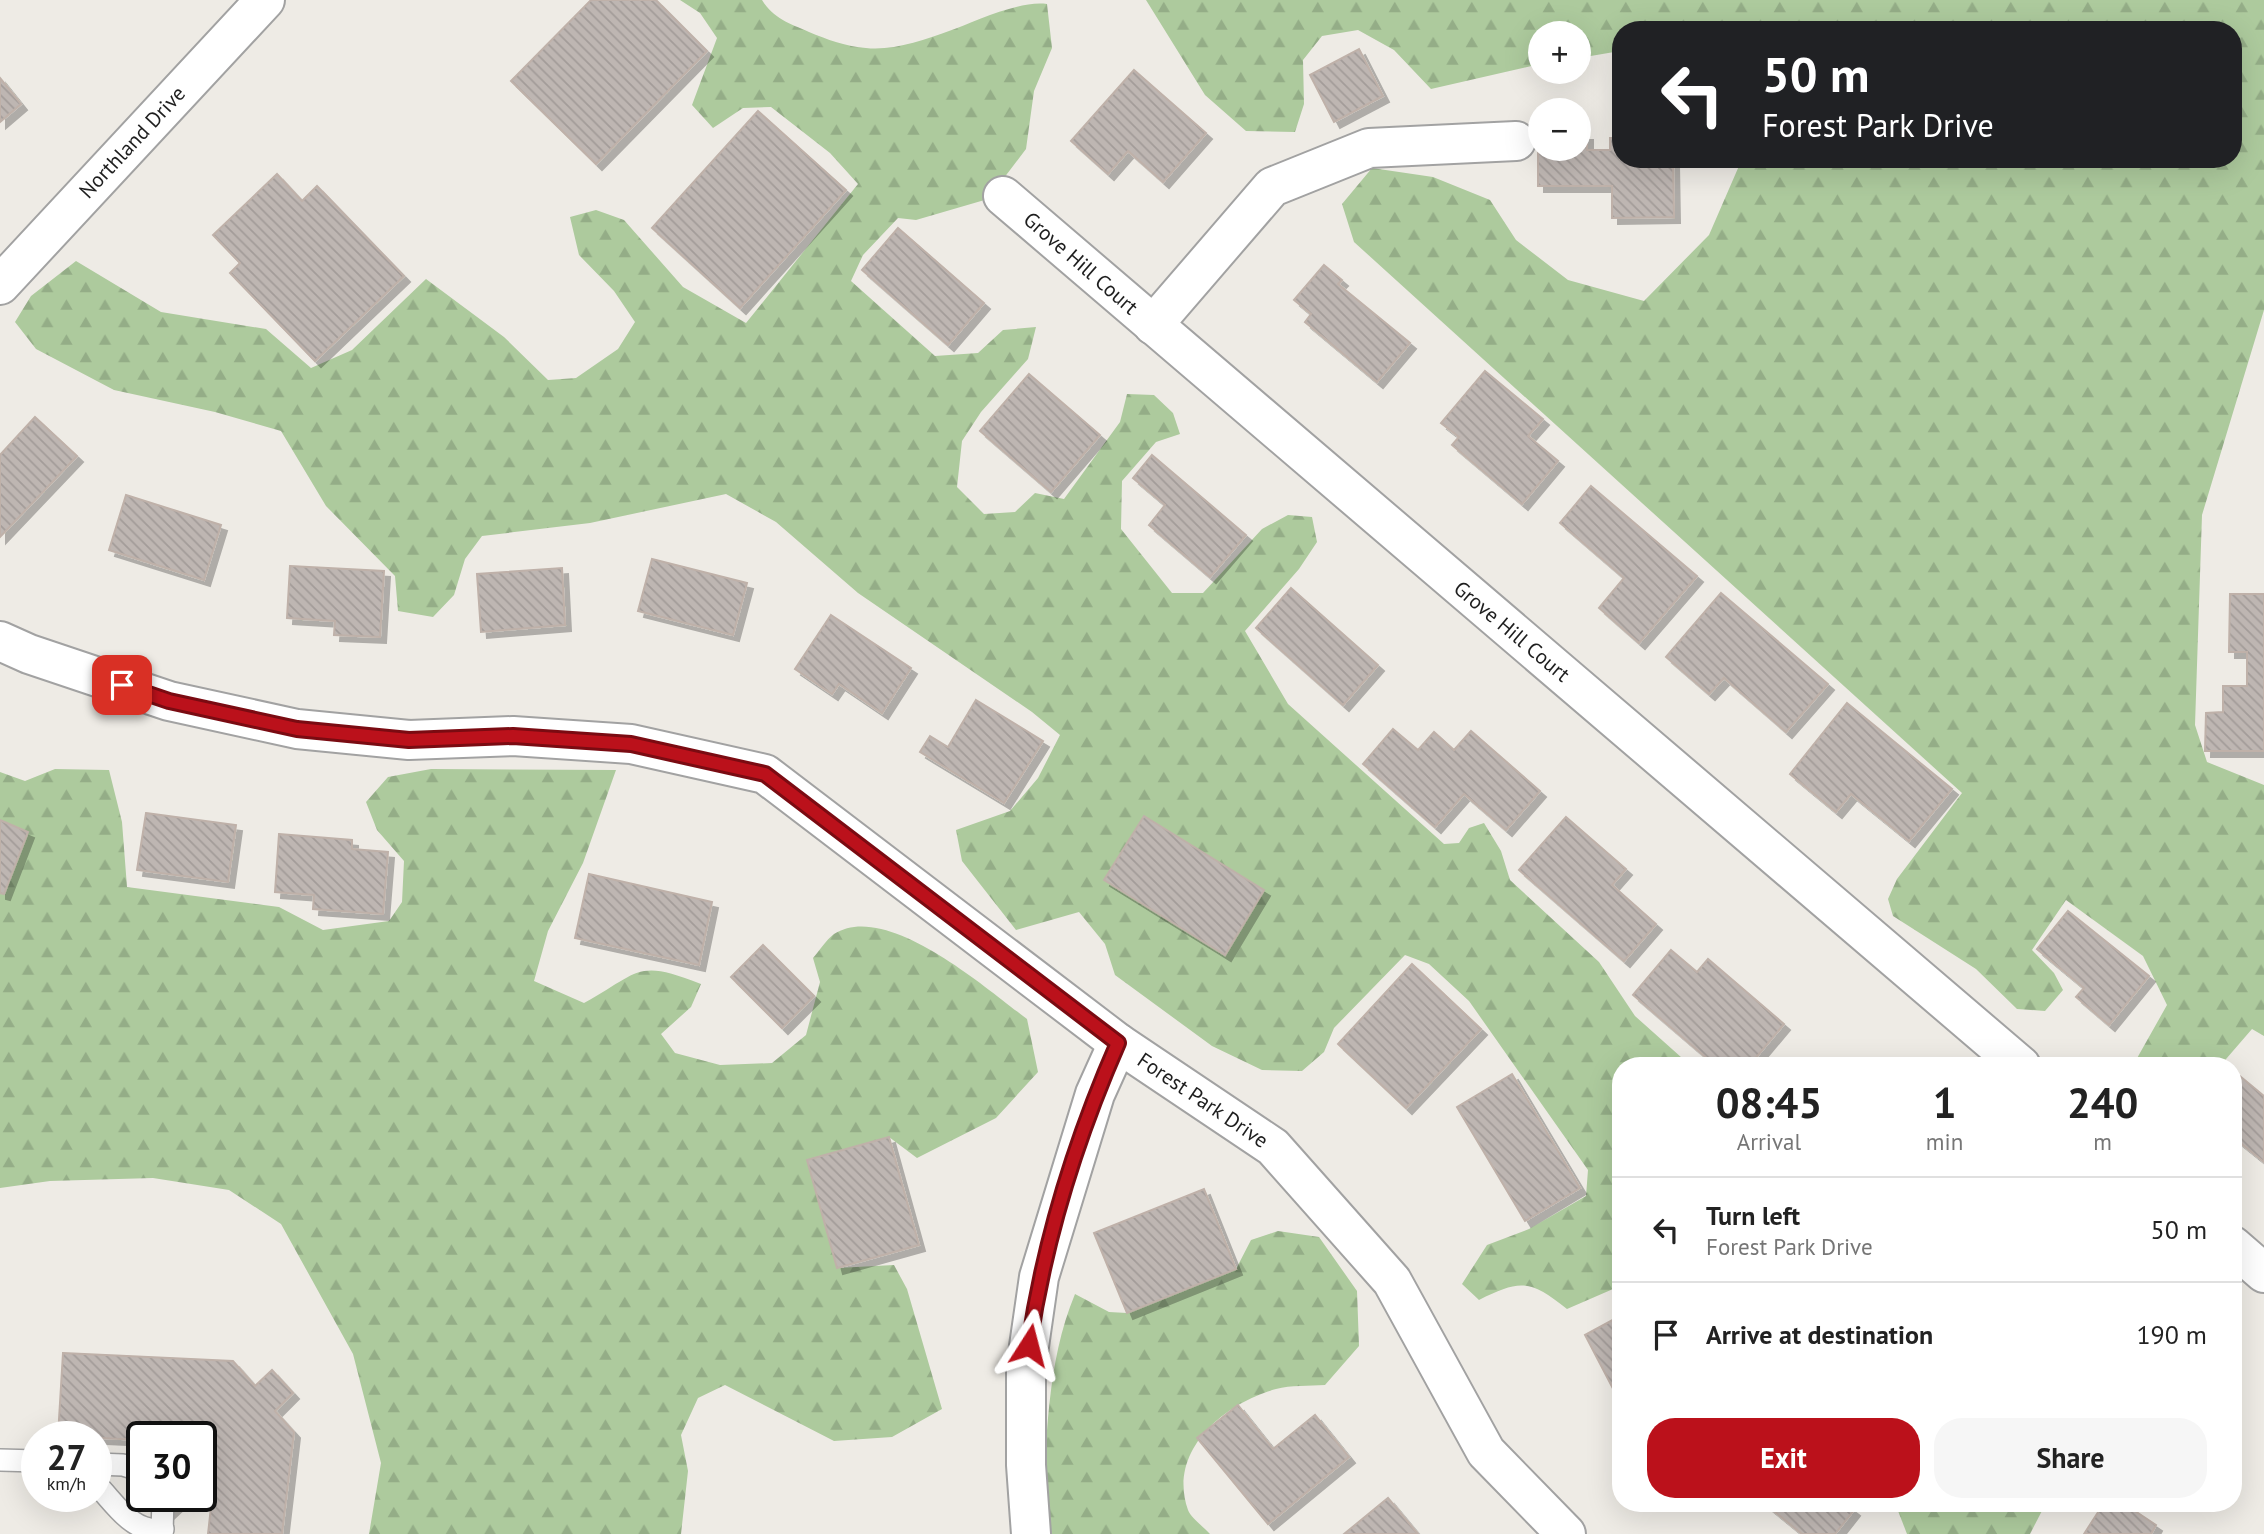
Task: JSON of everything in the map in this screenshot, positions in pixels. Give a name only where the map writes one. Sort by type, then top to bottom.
[{"type":"street","name":"Northland Drive","points":[[0,285],[265,0]]},
{"type":"street","points":[[1153,325],[1272,187],[1369,148],[1516,141]]},
{"type":"street","name":"Grove Hill Court","points":[[1003,196],[2010,1057]]},
{"type":"street","name":"Forest Park Drive","points":[[0,641],[169,701],[297,729],[409,740],[513,736],[631,744],[765,774],[1118,1043],[1273,1147],[1392,1281],[1486,1452],[1566,1534]]},
{"type":"street","points":[[1031,1534],[1026,1465],[1026,1367],[1039,1277],[1095,1094],[1118,1043]]},
{"type":"street","points":[[2242,1254],[2264,1273]]},
{"type":"lane","points":[[0,1460],[21,1461]]},
{"type":"lane","points":[[112,1501],[137,1527],[148,1531],[162,1532],[163,1512]]},
{"type":"green space","points":[[680,0],[762,0],[777,16],[809,32],[844,44],[876,48],[919,41],[1010,8],[1047,4],[1052,48],[1034,91],[1026,149],[988,199],[916,220],[898,218],[863,255],[851,281],[935,356],[978,353],[1003,330],[1036,327],[1028,359],[981,412],[962,441],[957,487],[984,514],[1015,512],[1035,493],[1064,499],[1120,422],[1127,394],[1154,395],[1173,413],[1180,434],[1156,442],[1122,481],[1121,529],[1172,593],[1203,593],[1262,529],[1288,515],[1312,517],[1317,542],[1299,569],[1245,631],[1288,704],[1444,844],[1459,843],[1469,828],[1484,823],[1501,851],[1510,880],[1599,962],[1635,1016],[1681,1057],[1612,1057],[1612,1289],[1567,1309],[1535,1288],[1506,1288],[1479,1300],[1462,1284],[1487,1245],[1529,1229],[1586,1196],[1588,1170],[1469,1001],[1429,964],[1405,955],[1334,1028],[1324,1052],[1302,1071],[1262,1070],[1212,1046],[1115,975],[1105,944],[1079,912],[1016,930],[962,861],[956,830],[1010,811],[1038,778],[1060,735],[1032,712],[858,593],[776,522],[726,494],[590,523],[482,536],[465,559],[454,595],[433,617],[398,611],[395,576],[326,506],[281,431],[215,412],[114,390],[36,349],[15,322],[31,296],[76,261],[161,312],[266,329],[311,368],[352,350],[426,279],[504,337],[548,380],[576,378],[618,349],[635,322],[614,291],[579,255],[570,217],[596,210],[624,220],[683,287],[746,323],[858,184],[830,153],[771,107],[743,108],[713,128],[692,105],[717,38],[700,13]]},
{"type":"green space","points":[[1146,0],[2264,0],[2264,310],[2202,515],[2195,725],[2207,762],[2264,785],[2264,1036],[2252,1029],[2228,1057],[2138,1057],[2167,1005],[2143,956],[2066,900],[2032,950],[2054,973],[2063,990],[2045,1011],[2017,1009],[1976,969],[1893,916],[1888,899],[1897,879],[1962,793],[1354,242],[1342,204],[1372,168],[1433,177],[1490,200],[1516,240],[1568,280],[1644,301],[1709,235],[1738,168],[2242,168],[2242,21],[1612,21],[1612,52],[1591,56],[1591,21],[1528,21],[1528,67],[1431,89],[1394,50],[1358,30],[1322,36],[1303,60],[1304,104],[1295,132],[1246,131],[1205,95]]},
{"type":"green space","points":[[55,769],[109,770],[122,822],[127,887],[279,907],[323,930],[389,921],[402,902],[404,861],[377,830],[366,802],[388,777],[431,769],[616,770],[583,863],[548,931],[534,981],[584,1003],[628,977],[650,970],[680,976],[701,984],[691,1007],[661,1034],[675,1053],[720,1065],[772,1063],[806,1035],[820,982],[813,958],[834,934],[856,927],[880,929],[907,938],[935,953],[987,988],[1027,1019],[1038,1072],[996,1118],[917,1158],[889,1137],[807,1160],[837,1268],[894,1265],[907,1289],[942,1409],[892,1437],[834,1441],[725,1385],[698,1398],[681,1435],[688,1471],[681,1534],[369,1534],[381,1463],[353,1354],[281,1224],[229,1190],[153,1178],[50,1181],[0,1188],[0,772],[25,781]]},
{"type":"green space","points":[[1278,1231],[1319,1237],[1357,1291],[1359,1346],[1325,1385],[1294,1386],[1256,1396],[1220,1418],[1205,1433],[1193,1449],[1186,1468],[1184,1488],[1188,1510],[1210,1534],[1046,1534],[1042,1516],[1053,1375],[1065,1321],[1075,1294],[1109,1312],[1127,1313],[1236,1269],[1251,1240]]},
{"type":"green space","points":[[1898,1512],[2041,1512],[2030,1534],[1907,1534]]},
{"type":"building","points":[[591,0],[656,0],[707,51],[596,164],[511,81]]},
{"type":"building","points":[[1359,49],[1383,96],[1334,122],[1310,75]]},
{"type":"building","points":[[1134,70],[1206,133],[1163,182],[1128,151],[1108,174],[1071,141]]},
{"type":"building","points":[[0,78],[21,104],[0,122]]},
{"type":"building","points":[[758,111],[846,190],[740,308],[652,228]]},
{"type":"building","points":[[1612,138],[1612,168],[1673,168],[1674,217],[1612,218],[1612,186],[1538,186],[1538,161],[1591,161],[1591,150],[1610,150]]},
{"type":"building","points":[[277,174],[302,201],[317,186],[404,276],[315,361],[230,273],[240,263],[213,235]]},
{"type":"building","points":[[898,228],[984,303],[948,345],[862,270]]},
{"type":"building","points":[[1324,265],[1342,280],[1338,284],[1410,343],[1377,382],[1305,322],[1311,314],[1294,300]]},
{"type":"building","points":[[1485,371],[1543,419],[1528,436],[1558,461],[1522,504],[1452,445],[1459,437],[1441,423]]},
{"type":"building","points":[[1029,374],[1100,435],[1051,492],[980,431]]},
{"type":"building","points":[[35,417],[77,456],[0,537],[0,455]]},
{"type":"building","points":[[1152,455],[1246,535],[1210,577],[1149,525],[1165,505],[1133,478]]},
{"type":"building","points":[[1591,486],[1697,576],[1639,643],[1599,608],[1624,578],[1560,523]]},
{"type":"building","points":[[126,495],[221,525],[204,580],[109,550]]},
{"type":"building","points":[[652,559],[747,583],[733,635],[638,611]]},
{"type":"building","points":[[290,566],[384,571],[380,637],[334,635],[335,621],[287,618]]},
{"type":"building","points":[[562,568],[565,625],[481,632],[477,574]]},
{"type":"building","points":[[1291,588],[1378,665],[1343,705],[1256,628]]},
{"type":"building","points":[[1721,593],[1828,684],[1786,732],[1724,678],[1709,694],[1666,657]]},
{"type":"building","points":[[2230,594],[2264,594],[2264,751],[2205,751],[2206,713],[2223,712],[2223,686],[2247,686],[2247,652],[2229,652]]},
{"type":"building","points":[[831,615],[911,668],[882,713],[839,684],[832,694],[795,669]]},
{"type":"building","points":[[976,700],[1043,741],[1004,803],[920,752],[930,736],[948,747]]},
{"type":"building","points":[[1847,703],[1952,789],[1909,841],[1851,794],[1836,812],[1790,774]]},
{"type":"building","points":[[1393,729],[1418,750],[1434,732],[1454,750],[1471,731],[1540,791],[1506,830],[1464,794],[1435,827],[1363,764]]},
{"type":"building","points":[[146,813],[236,825],[228,882],[137,870]]},
{"type":"building","points":[[1144,816],[1264,890],[1225,955],[1104,880]]},
{"type":"building","points":[[1566,817],[1626,869],[1612,885],[1656,924],[1624,961],[1519,870]]},
{"type":"building","points":[[0,820],[28,832],[4,894],[0,893]]},
{"type":"building","points":[[279,834],[352,840],[352,849],[388,852],[383,914],[313,909],[314,895],[275,892]]},
{"type":"building","points":[[589,874],[712,902],[699,965],[575,938]]},
{"type":"building","points":[[2068,911],[2149,976],[2109,1025],[2076,997],[2084,988],[2037,949]]},
{"type":"building","points":[[763,945],[814,996],[782,1028],[731,977]]},
{"type":"building","points":[[1671,950],[1697,972],[1708,959],[1784,1024],[1756,1057],[1705,1057],[1633,995]]},
{"type":"building","points":[[1412,964],[1481,1029],[1406,1108],[1338,1044]]},
{"type":"building","points":[[1512,1074],[1580,1188],[1525,1221],[1457,1107]]},
{"type":"building","points":[[2242,1078],[2264,1096],[2264,1162],[2242,1144]]},
{"type":"building","points":[[889,1137],[919,1245],[837,1268],[807,1160]]},
{"type":"building","points":[[1204,1189],[1236,1269],[1127,1313],[1094,1233]]},
{"type":"building","points":[[1612,1320],[1612,1387],[1585,1335]]},
{"type":"building","points":[[63,1353],[233,1361],[255,1386],[272,1370],[293,1393],[275,1411],[294,1432],[282,1534],[208,1534],[210,1512],[217,1512],[217,1421],[126,1421],[126,1439],[112,1439],[112,1421],[59,1421]]},
{"type":"building","points":[[1238,1405],[1273,1449],[1315,1415],[1349,1457],[1268,1524],[1197,1438]]},
{"type":"building","points":[[1388,1498],[1418,1534],[1344,1534]]},
{"type":"building","points":[[153,1512],[169,1512],[160,1520]]},
{"type":"building","points":[[1775,1512],[1852,1512],[1835,1534],[1802,1534]]},
{"type":"building","points":[[2098,1512],[2136,1512],[2156,1525],[2151,1534],[2084,1534]]},
{"type":"route","points":[[122,685],[169,701],[297,729],[409,740],[513,736],[631,744],[765,774],[1118,1043],[1095,1094],[1039,1277],[1029,1345]]}]
